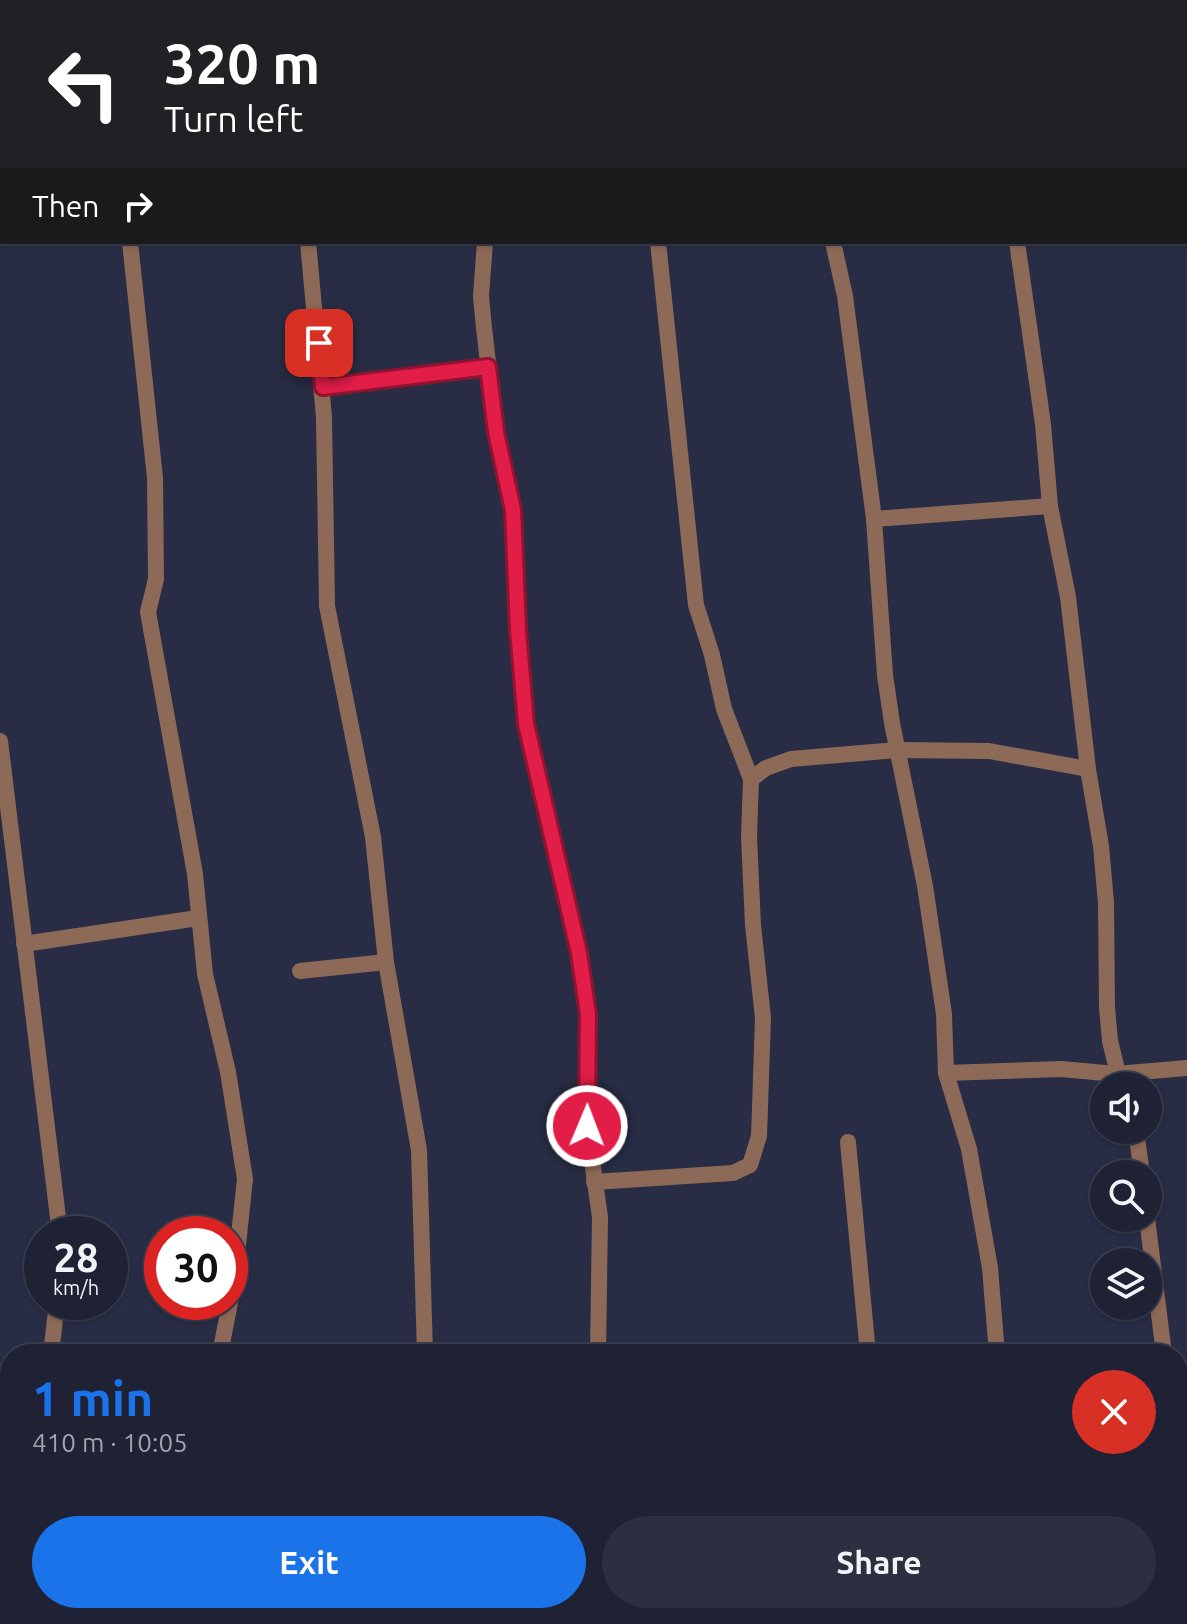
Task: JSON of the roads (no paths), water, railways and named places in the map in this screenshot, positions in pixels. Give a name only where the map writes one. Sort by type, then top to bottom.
[{"type":"street","points":[[130,244],[155,478],[156,579],[148,612],[170,747],[184,804],[205,974],[228,1072],[245,1179],[234,1282],[222,1344]]},
{"type":"street","points":[[308,244],[323,387],[327,606],[373,837],[386,962],[419,1150],[425,1344]]},
{"type":"street","points":[[485,244],[481,296],[496,432],[513,510],[526,724],[579,953],[588,1014],[587,1126],[600,1217],[598,1344]]},
{"type":"street","points":[[594,1182],[733,1173],[750,1165],[759,1136],[763,1018],[749,850],[751,779],[724,709],[712,655],[696,605],[658,244]]},
{"type":"street","points":[[833,244],[845,296],[874,519],[885,675],[934,942],[944,1014],[946,1073],[969,1149],[990,1268],[996,1344]]},
{"type":"street","points":[[1017,244],[1043,424],[1050,506],[1068,597],[1088,769],[1101,846],[1106,903],[1107,1007],[1118,1072]]},
{"type":"street","points":[[323,387],[488,367]]},
{"type":"street","points":[[874,519],[1050,506]]},
{"type":"street","points":[[0,741],[2,780],[58,1216]]},
{"type":"street","points":[[751,779],[766,768],[791,759],[897,750],[989,751],[1088,769]]},
{"type":"street","points":[[24,944],[198,918]]},
{"type":"street","points":[[300,971],[386,962]]},
{"type":"street","points":[[1162,1072],[1187,1068]]},
{"type":"street","points":[[946,1073],[1061,1069],[1090,1074]]},
{"type":"street","points":[[848,1142],[867,1344]]},
{"type":"street","points":[[1149,1232],[1163,1344]]},
{"type":"street","points":[[52,1344],[55,1320]]}]
